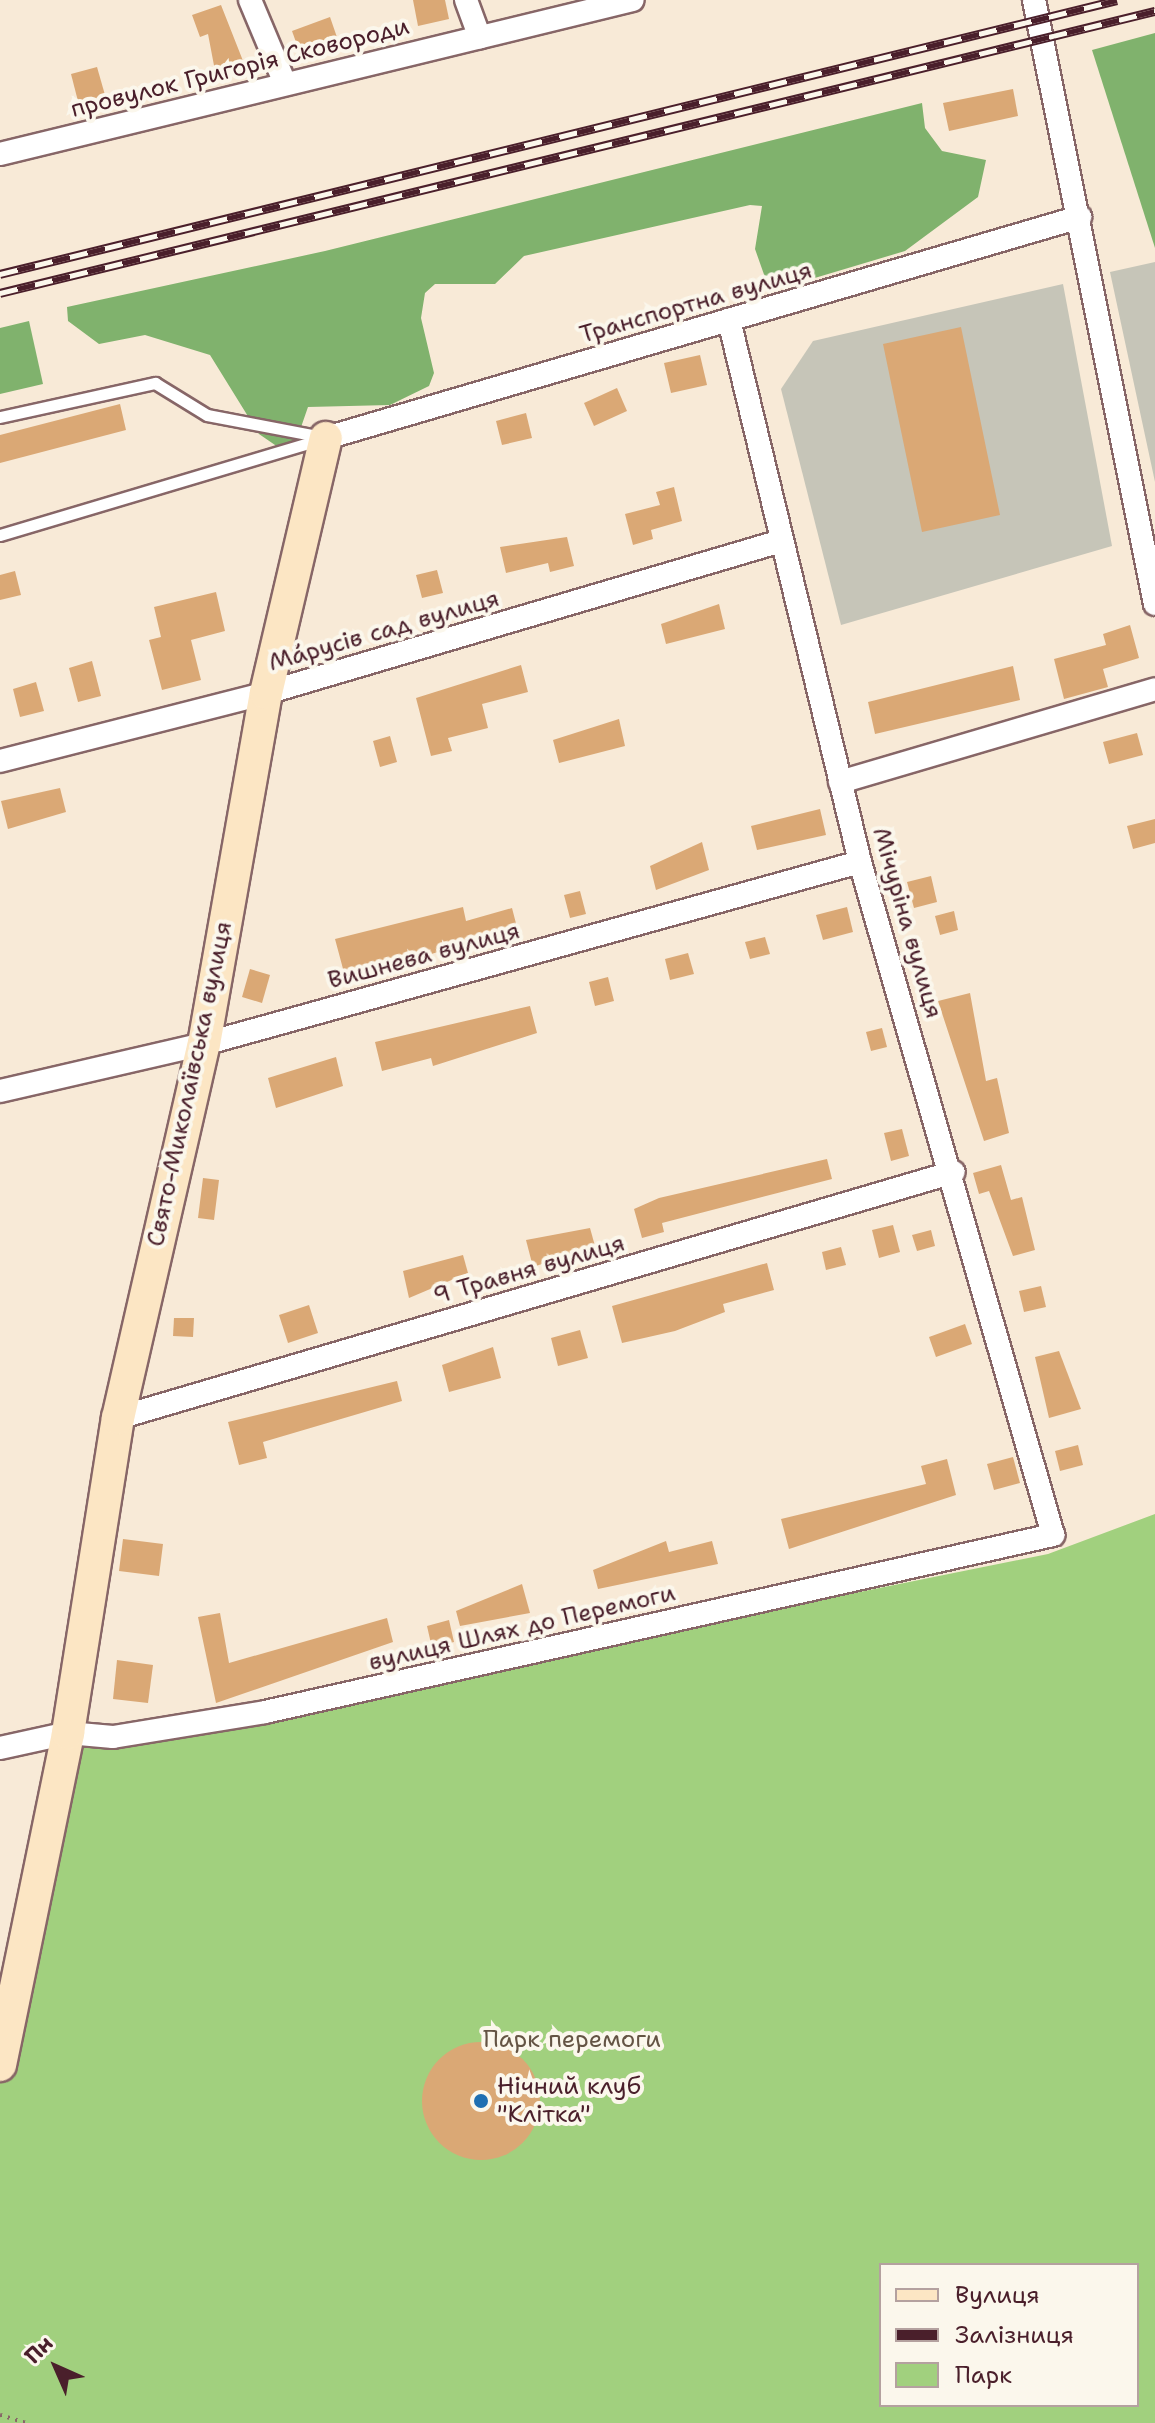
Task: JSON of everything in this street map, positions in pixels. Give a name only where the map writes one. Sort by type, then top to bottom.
[{"type":"street","points":[[250,0],[284,81]]},
{"type":"street","points":[[466,0],[480,38]]},
{"type":"street","name":"провулок Григорія Сковороди","points":[[0,154],[284,81],[480,38],[633,0]]},
{"type":"street","points":[[1034,0],[1080,217],[1155,604]]},
{"type":"street","name":"Транспортна вулиця","points":[[326,438],[1080,217]]},
{"type":"street","name":"Мічуріна вулиця","points":[[729,320],[860,862],[954,1172],[1053,1535]]},
{"type":"street","name":"Свято-Миколаївська вулиця","points":[[0,2065],[68,1733],[118,1418],[204,1044],[266,693],[326,438]]},
{"type":"street","name":"Мáрусів сад вулиця","points":[[0,761],[266,693],[781,541]]},
{"type":"street","points":[[840,782],[1155,689]]},
{"type":"street","name":"Вишнева вулиця","points":[[0,1091],[204,1044],[860,862]]},
{"type":"street","name":"9 Травня вулиця","points":[[118,1418],[954,1172]]},
{"type":"street","name":"вулиця Шлях до Перемоги","points":[[0,1748],[68,1733],[113,1737],[265,1712],[1053,1535]]},
{"type":"lane","points":[[0,417],[155,383],[207,415],[326,438]]},
{"type":"lane","points":[[0,535],[326,438]]},
{"type":"path","points":[[0,2415],[27,2423]]},
{"type":"shaded area","points":[[1155,262],[1155,482],[1110,272]]},
{"type":"shaded area","points":[[1063,284],[1112,546],[841,625],[781,389],[813,341]]},
{"type":"green space","points":[[1155,33],[1155,248],[1092,50]]},
{"type":"green space","points":[[922,103],[925,128],[942,151],[986,160],[978,197],[905,251],[798,283],[767,283],[755,249],[762,206],[750,205],[524,256],[495,284],[435,284],[425,293],[421,318],[434,373],[429,386],[390,405],[308,407],[291,456],[259,434],[210,355],[145,335],[99,344],[68,321],[67,307],[325,251]]},
{"type":"green space","points":[[29,321],[43,384],[0,394],[0,328]]},
{"type":"green space","name":"Парк перемоги","points":[[1155,1514],[1155,2423],[0,2423],[0,2065],[68,1733],[265,1712],[1048,1554]]},
{"type":"building","points":[[413,0],[445,0],[449,19],[418,26]]},
{"type":"building","points":[[221,5],[247,71],[216,76],[208,34],[200,37],[192,15]]},
{"type":"building","points":[[330,17],[340,46],[302,59],[292,31]]},
{"type":"building","points":[[97,67],[107,102],[80,109],[71,74]]},
{"type":"building","points":[[1013,89],[1018,116],[949,131],[943,103]]},
{"type":"building","points":[[961,327],[1000,515],[922,532],[883,344]]},
{"type":"building","points":[[700,355],[707,385],[671,393],[664,363]]},
{"type":"building","points":[[617,388],[627,411],[594,426],[584,403]]},
{"type":"building","points":[[120,404],[126,430],[0,463],[0,435]]},
{"type":"building","points":[[526,413],[532,438],[502,445],[496,421]]},
{"type":"building","points":[[674,487],[682,521],[651,530],[653,539],[633,545],[625,514],[660,505],[656,492]]},
{"type":"building","points":[[567,537],[574,566],[550,572],[548,563],[506,573],[500,547]]},
{"type":"building","points":[[437,570],[443,593],[422,598],[416,575]]},
{"type":"building","points":[[15,571],[21,595],[0,600],[0,575]]},
{"type":"building","points":[[216,592],[225,631],[191,640],[201,680],[162,690],[149,640],[161,637],[154,607]]},
{"type":"building","points":[[719,604],[725,629],[666,644],[661,624]]},
{"type":"building","points":[[1130,625],[1139,658],[1103,669],[1108,687],[1064,699],[1054,659],[1106,645],[1103,634]]},
{"type":"building","points":[[92,661],[101,696],[78,702],[69,668]]},
{"type":"building","points":[[521,665],[528,692],[482,704],[488,728],[448,738],[452,751],[431,756],[416,698]]},
{"type":"building","points":[[1013,666],[1020,700],[875,734],[868,702]]},
{"type":"building","points":[[36,682],[44,711],[20,717],[13,689]]},
{"type":"building","points":[[619,719],[625,746],[559,763],[553,740]]},
{"type":"building","points":[[1137,733],[1143,755],[1109,764],[1103,742]]},
{"type":"building","points":[[390,736],[397,762],[380,767],[373,741]]},
{"type":"building","points":[[60,788],[66,812],[8,829],[1,801]]},
{"type":"building","points":[[820,809],[826,835],[757,850],[751,826]]},
{"type":"building","points":[[1155,819],[1155,843],[1133,849],[1127,826]]},
{"type":"building","points":[[702,842],[709,870],[656,890],[650,866]]},
{"type":"building","points":[[931,876],[937,902],[914,908],[907,882]]},
{"type":"building","points":[[580,891],[586,914],[570,918],[564,895]]},
{"type":"building","points":[[463,907],[466,921],[512,908],[519,935],[498,941],[497,934],[346,980],[335,939]]},
{"type":"building","points":[[847,907],[853,932],[823,940],[816,915]]},
{"type":"building","points":[[954,911],[958,930],[940,935],[935,916]]},
{"type":"building","points":[[765,937],[770,954],[750,959],[745,942]]},
{"type":"building","points":[[688,953],[694,974],[670,980],[665,959]]},
{"type":"building","points":[[250,969],[270,975],[262,1003],[242,997]]},
{"type":"building","points":[[608,977],[614,1001],[595,1006],[589,982]]},
{"type":"building","points":[[970,993],[986,1081],[997,1078],[1009,1133],[984,1141],[938,1001]]},
{"type":"building","points":[[530,1006],[537,1033],[433,1066],[431,1058],[382,1071],[375,1042]]},
{"type":"building","points":[[882,1028],[887,1047],[871,1051],[866,1032]]},
{"type":"building","points":[[336,1057],[343,1086],[276,1108],[268,1078]]},
{"type":"building","points":[[902,1129],[909,1156],[891,1161],[884,1133]]},
{"type":"building","points":[[827,1159],[832,1179],[662,1223],[664,1232],[642,1238],[634,1209],[659,1198]]},
{"type":"building","points":[[1001,1165],[1011,1200],[1022,1197],[1035,1250],[1013,1256],[989,1191],[979,1194],[973,1173]]},
{"type":"building","points":[[203,1178],[219,1180],[214,1220],[198,1218]]},
{"type":"building","points":[[893,1225],[900,1252],[879,1258],[872,1230]]},
{"type":"building","points":[[590,1228],[595,1246],[533,1267],[526,1240]]},
{"type":"building","points":[[931,1230],[935,1246],[917,1251],[912,1235]]},
{"type":"building","points":[[841,1247],[846,1265],[826,1270],[822,1252]]},
{"type":"building","points":[[463,1255],[468,1273],[409,1298],[403,1271]]},
{"type":"building","points":[[767,1263],[774,1290],[723,1304],[725,1312],[675,1331],[622,1343],[612,1306]]},
{"type":"building","points":[[1041,1286],[1046,1307],[1024,1312],[1019,1291]]},
{"type":"building","points":[[309,1305],[318,1333],[288,1343],[279,1315]]},
{"type":"building","points":[[174,1318],[194,1318],[193,1337],[173,1336]]},
{"type":"building","points":[[965,1324],[972,1344],[936,1357],[929,1337]]},
{"type":"building","points":[[580,1330],[588,1358],[558,1366],[551,1338]]},
{"type":"building","points":[[493,1347],[501,1378],[449,1392],[442,1365]]},
{"type":"building","points":[[1059,1351],[1081,1409],[1049,1418],[1035,1357]]},
{"type":"building","points":[[397,1381],[402,1401],[263,1442],[267,1458],[239,1465],[228,1422]]},
{"type":"building","points":[[1078,1445],[1083,1465],[1060,1471],[1055,1451]]},
{"type":"building","points":[[1013,1457],[1020,1483],[994,1490],[987,1464]]},
{"type":"building","points":[[947,1459],[956,1495],[789,1549],[781,1519],[926,1484],[921,1466]]},
{"type":"building","points":[[123,1539],[163,1544],[159,1576],[119,1571]]},
{"type":"building","points":[[666,1541],[669,1552],[712,1541],[718,1564],[598,1589],[593,1570]]},
{"type":"building","points":[[522,1584],[530,1613],[460,1626],[456,1611]]},
{"type":"building","points":[[220,1613],[229,1663],[387,1618],[393,1642],[216,1703],[198,1617]]},
{"type":"building","points":[[449,1620],[454,1642],[432,1648],[427,1626]]},
{"type":"building","points":[[117,1660],[153,1665],[148,1703],[113,1699]]},
{"type":"building","name":"Нічний клуб \"Клітка\"","points":[[481,2042],[504,2046],[523,2059],[536,2078],[540,2101],[536,2124],[523,2143],[504,2156],[481,2160],[458,2156],[439,2143],[426,2124],[422,2101],[426,2078],[439,2059],[458,2046]]},
{"type":"railway","points":[[0,274],[1117,0]]},
{"type":"railway","points":[[0,293],[1155,11]]},
{"type":"place","name":"Нічний клуб \"Клітка\"","points":[[481,2101]]}]
